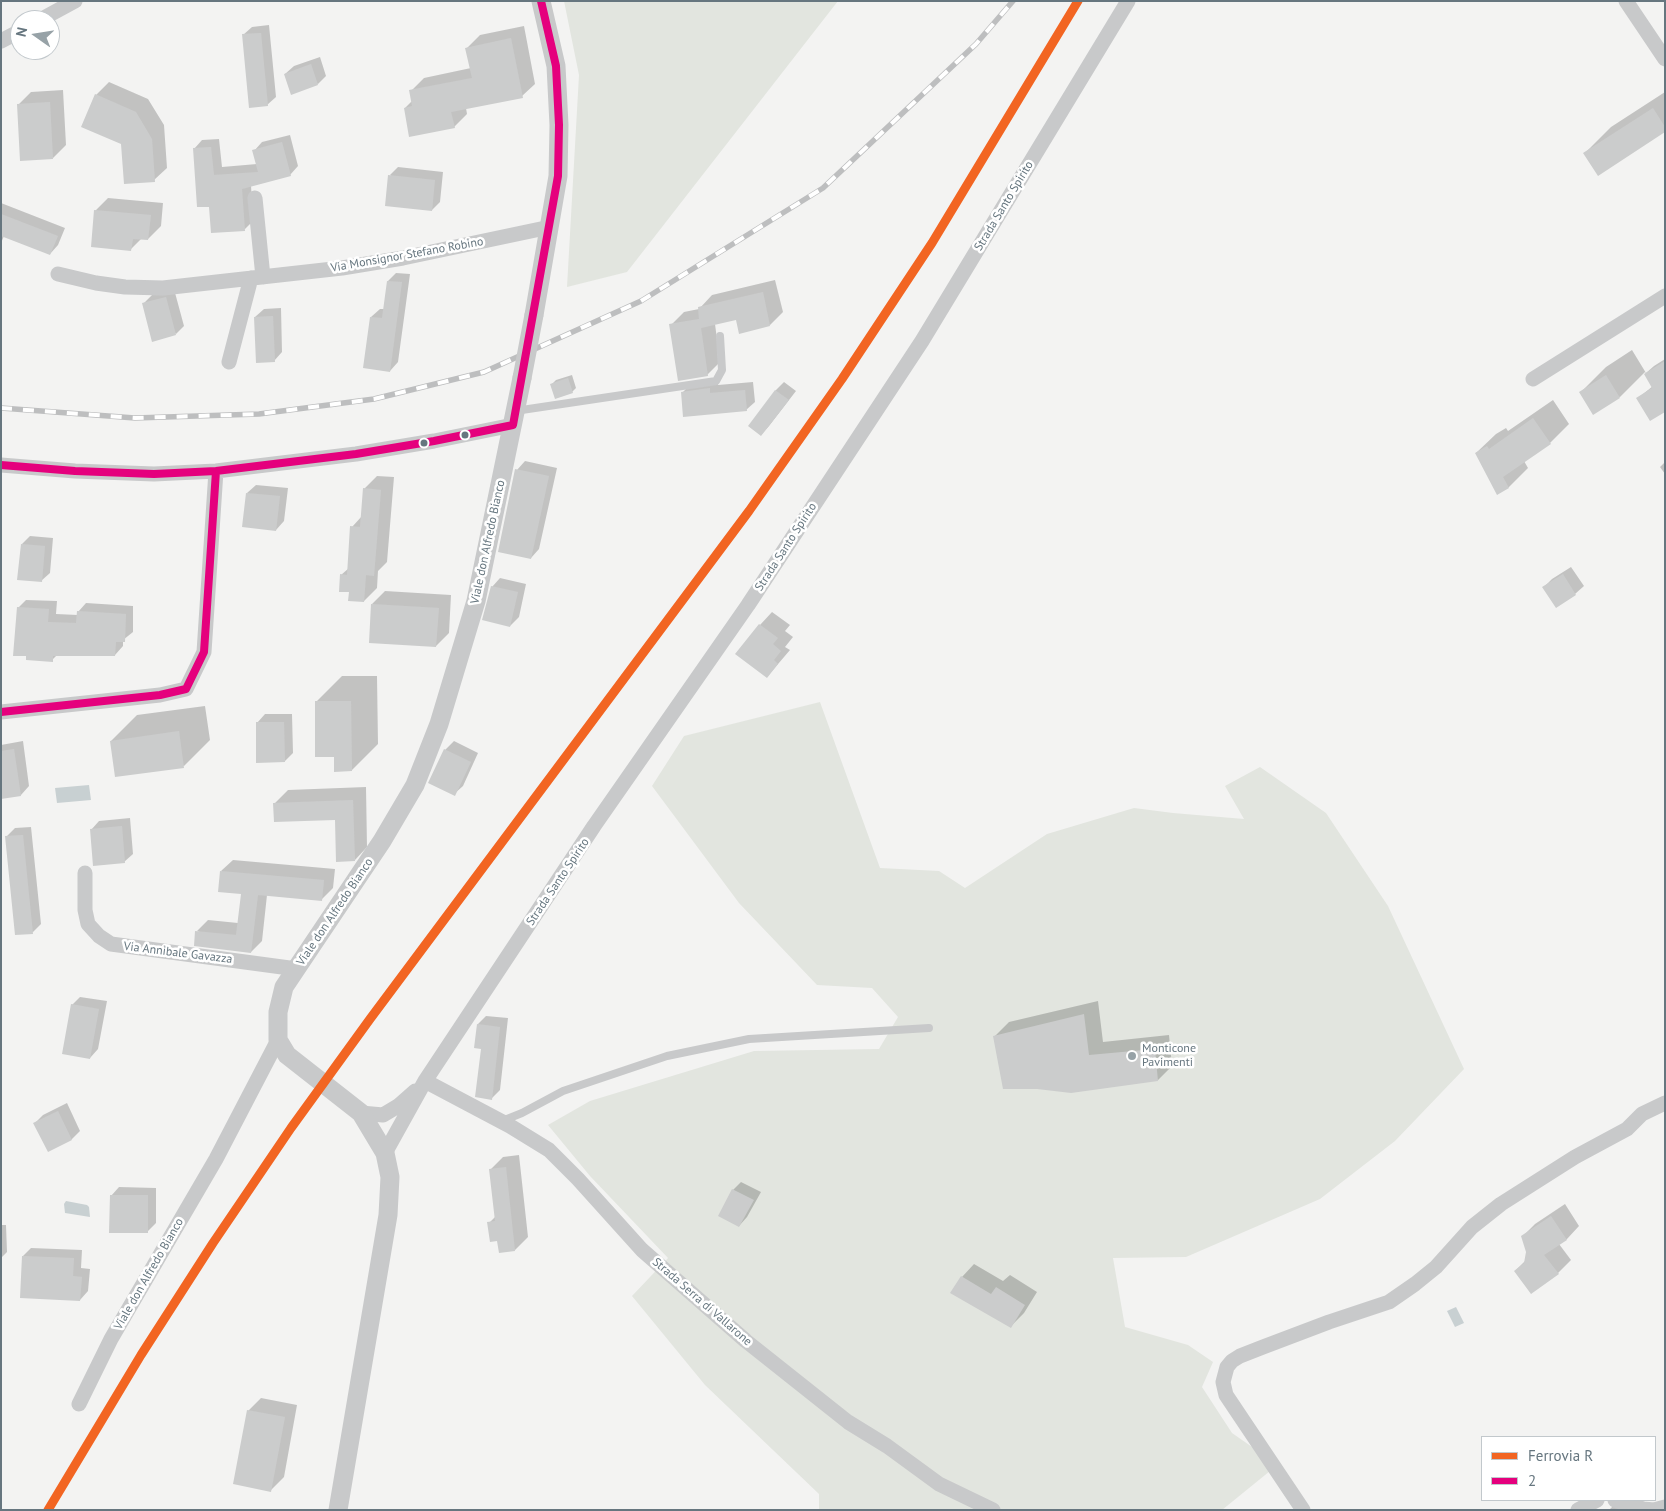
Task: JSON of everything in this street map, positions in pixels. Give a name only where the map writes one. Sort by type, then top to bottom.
[{"type":"street","points":[[58,10],[75,1]]},
{"type":"street","name":"Viale don Alfredo Bianco","points":[[79,1404],[111,1339],[216,1159],[278,1040],[278,1012],[284,987],[382,842],[410,793],[439,724],[476,601],[522,378],[558,176],[559,125],[556,66],[541,1]]},
{"type":"street","name":"Strada Santo Spirito","points":[[386,1159],[425,1081],[594,826],[748,605],[922,341],[1128,1]]},
{"type":"street","points":[[1626,1],[1665,59]]},
{"type":"street","points":[[229,362],[257,277],[255,198]]},
{"type":"street","name":"Via Monsignor Stefano Robino","points":[[58,274],[96,283],[153,288],[342,268],[550,227]]},
{"type":"street","points":[[1533,379],[1665,296]]},
{"type":"street","points":[[1,465],[75,471],[154,474],[216,471],[356,454],[434,441],[514,418]]},
{"type":"street","points":[[1,712],[160,695],[186,690],[204,652],[216,471]]},
{"type":"street","name":"Via Annibale Gavazza","points":[[84,873],[85,910],[88,924],[99,936],[111,944],[297,969]]},
{"type":"street","points":[[278,1040],[287,1056],[361,1113],[386,1159],[390,1178],[388,1216],[338,1510]]},
{"type":"street","name":"Strada Santo Spirito","points":[[361,1113],[384,1115],[398,1106],[425,1081]]},
{"type":"street","name":"Strada Serra di Vallarone","points":[[425,1081],[549,1150],[642,1250],[709,1310],[817,1398],[848,1422],[887,1446],[939,1484],[993,1510]]},
{"type":"street","points":[[1303,1510],[1226,1395],[1222,1382],[1226,1367],[1240,1356],[1329,1322],[1389,1302],[1436,1267],[1472,1226],[1501,1204],[1575,1157],[1627,1129],[1642,1114],[1665,1103]]},
{"type":"street","points":[[1578,1510],[1595,1501]]},
{"type":"street","points":[[1619,1501],[1643,1509],[1654,1510],[1665,1507]]},
{"type":"lane","points":[[514,418],[716,381],[722,370],[720,336]]},
{"type":"lane","points":[[500,1122],[522,1113],[563,1091],[676,1054],[749,1039],[929,1028]]},
{"type":"shaded area","points":[[564,1],[838,1],[627,272],[567,287],[579,75]]},
{"type":"shaded area","points":[[820,702],[880,868],[939,871],[965,888],[1047,834],[1134,808],[1244,819],[1225,786],[1260,767],[1326,813],[1388,906],[1464,1069],[1395,1141],[1320,1199],[1186,1257],[1113,1258],[1125,1327],[1188,1345],[1213,1362],[1202,1387],[1232,1433],[1255,1449],[1270,1471],[1222,1510],[819,1510],[819,1494],[705,1385],[632,1296],[668,1258],[590,1176],[548,1125],[590,1101],[754,1051],[879,1049],[898,1017],[872,988],[817,985],[739,903],[652,786],[684,736]]},
{"type":"shaded area","points":[[89,785],[91,800],[57,803],[55,788]]},
{"type":"shaded area","points":[[66,1201],[87,1205],[90,1217],[65,1213],[64,1204]]},
{"type":"shaded area","points":[[1456,1307],[1464,1323],[1455,1327],[1447,1311]]},
{"type":"building","points":[[261,33],[268,106],[249,108],[242,34]]},
{"type":"building","points":[[511,38],[523,98],[451,112],[455,128],[409,137],[404,108],[412,106],[409,90],[472,78],[465,48]]},
{"type":"building","points":[[311,64],[318,85],[291,95],[284,74]]},
{"type":"building","points":[[95,94],[136,112],[152,139],[155,182],[124,184],[121,144],[81,127]]},
{"type":"building","points":[[50,102],[53,159],[20,161],[17,104]]},
{"type":"building","points":[[1653,108],[1665,127],[1665,132],[1598,176],[1583,153]]},
{"type":"building","points":[[282,142],[291,176],[242,189],[245,231],[211,233],[209,207],[197,207],[193,148],[211,147],[214,175],[258,172],[252,150]]},
{"type":"building","points":[[388,175],[435,180],[432,211],[385,206]]},
{"type":"building","points":[[94,210],[151,215],[148,240],[133,239],[131,251],[91,247]]},
{"type":"building","points":[[1,214],[58,236],[50,255],[1,236]]},
{"type":"building","points":[[387,281],[402,282],[390,372],[363,368],[370,317],[382,318]]},
{"type":"building","points":[[763,292],[770,326],[739,334],[736,320],[701,328],[708,376],[678,381],[669,324],[699,319],[698,307]]},
{"type":"building","points":[[166,297],[176,335],[152,342],[142,303]]},
{"type":"building","points":[[273,316],[275,362],[256,363],[254,317]]},
{"type":"building","points":[[1665,361],[1665,412],[1650,421],[1636,398],[1652,388],[1644,374]]},
{"type":"building","points":[[1606,375],[1620,398],[1593,415],[1579,392]]},
{"type":"building","points":[[568,378],[573,393],[555,399],[550,384]]},
{"type":"building","points":[[710,388],[710,393],[745,390],[747,411],[683,417],[681,392]]},
{"type":"building","points":[[775,390],[789,400],[761,436],[748,426]]},
{"type":"building","points":[[1533,418],[1551,444],[1503,477],[1509,488],[1497,495],[1475,453],[1487,446],[1489,449]]},
{"type":"building","points":[[515,469],[549,476],[531,559],[498,552]]},
{"type":"building","points":[[363,488],[381,490],[374,576],[366,575],[364,602],[348,601],[349,592],[339,592],[340,574],[347,575],[350,526],[360,527]]},
{"type":"building","points":[[246,493],[280,496],[276,531],[242,527]]},
{"type":"building","points":[[21,544],[45,546],[42,582],[17,580]]},
{"type":"building","points":[[1563,574],[1576,595],[1556,608],[1542,587]]},
{"type":"building","points":[[491,586],[518,592],[510,627],[482,620]]},
{"type":"building","points":[[371,604],[439,608],[436,647],[369,643]]},
{"type":"building","points":[[17,607],[49,609],[48,622],[76,623],[77,611],[126,614],[125,642],[116,642],[115,656],[53,656],[53,662],[26,660],[26,656],[13,656]]},
{"type":"building","points":[[759,624],[778,638],[773,644],[781,651],[774,660],[778,664],[767,678],[735,654]]},
{"type":"building","points":[[315,701],[351,701],[352,771],[334,772],[334,757],[315,757]]},
{"type":"building","points":[[256,722],[284,722],[285,762],[256,763]]},
{"type":"building","points":[[179,731],[184,768],[115,777],[110,741]]},
{"type":"building","points":[[14,749],[21,796],[1,799],[1,751]]},
{"type":"building","points":[[444,749],[471,762],[455,796],[428,783]]},
{"type":"building","points":[[353,800],[355,861],[336,862],[335,820],[274,822],[273,803]]},
{"type":"building","points":[[122,826],[125,863],[93,866],[90,829]]},
{"type":"building","points":[[23,835],[33,934],[15,935],[5,836]]},
{"type":"building","points":[[220,871],[324,880],[322,901],[258,895],[251,953],[194,946],[195,931],[236,935],[241,894],[218,892]]},
{"type":"building","points":[[71,1004],[99,1009],[90,1059],[62,1054]]},
{"type":"building","name":"Monticone Pavimenti","points":[[1084,1014],[1089,1055],[1155,1049],[1158,1081],[1071,1093],[1037,1089],[1003,1089],[993,1036]]},
{"type":"building","points":[[477,1024],[500,1027],[492,1100],[475,1097],[481,1049],[474,1048]]},
{"type":"building","points":[[58,1111],[72,1140],[48,1152],[33,1123]]},
{"type":"building","points":[[506,1167],[515,1251],[499,1253],[497,1241],[490,1242],[487,1222],[495,1221],[489,1169]]},
{"type":"building","points":[[732,1189],[754,1200],[739,1227],[718,1216]]},
{"type":"building","points":[[110,1195],[148,1195],[148,1233],[109,1233]]},
{"type":"building","points":[[1551,1216],[1567,1240],[1544,1255],[1559,1274],[1531,1294],[1514,1271],[1524,1263],[1526,1252],[1521,1236]]},
{"type":"building","points":[[22,1256],[74,1258],[73,1276],[82,1277],[80,1301],[20,1298]]},
{"type":"building","points":[[961,1276],[991,1294],[996,1287],[1025,1305],[1011,1328],[950,1293]]},
{"type":"building","points":[[247,1410],[285,1417],[271,1492],[233,1484]]},
{"type":"railway","points":[[1,408],[135,418],[259,414],[374,399],[484,372],[641,301],[823,188],[976,44],[1013,1]]},
{"type":"rail line","name":"R","points":[[48,1510],[141,1355],[213,1243],[291,1128],[370,1019],[749,511],[842,379],[932,243],[1078,1]]},
{"type":"transit line","name":"2","points":[[1,465],[75,471],[154,474],[216,471],[356,454],[513,425],[558,176],[559,125],[556,66],[541,1]]},
{"type":"transit line","name":"2","points":[[1,712],[160,695],[186,689],[204,652],[216,471]]},
{"type":"place","name":"Monticone Pavimenti","points":[[1132,1056]]}]
